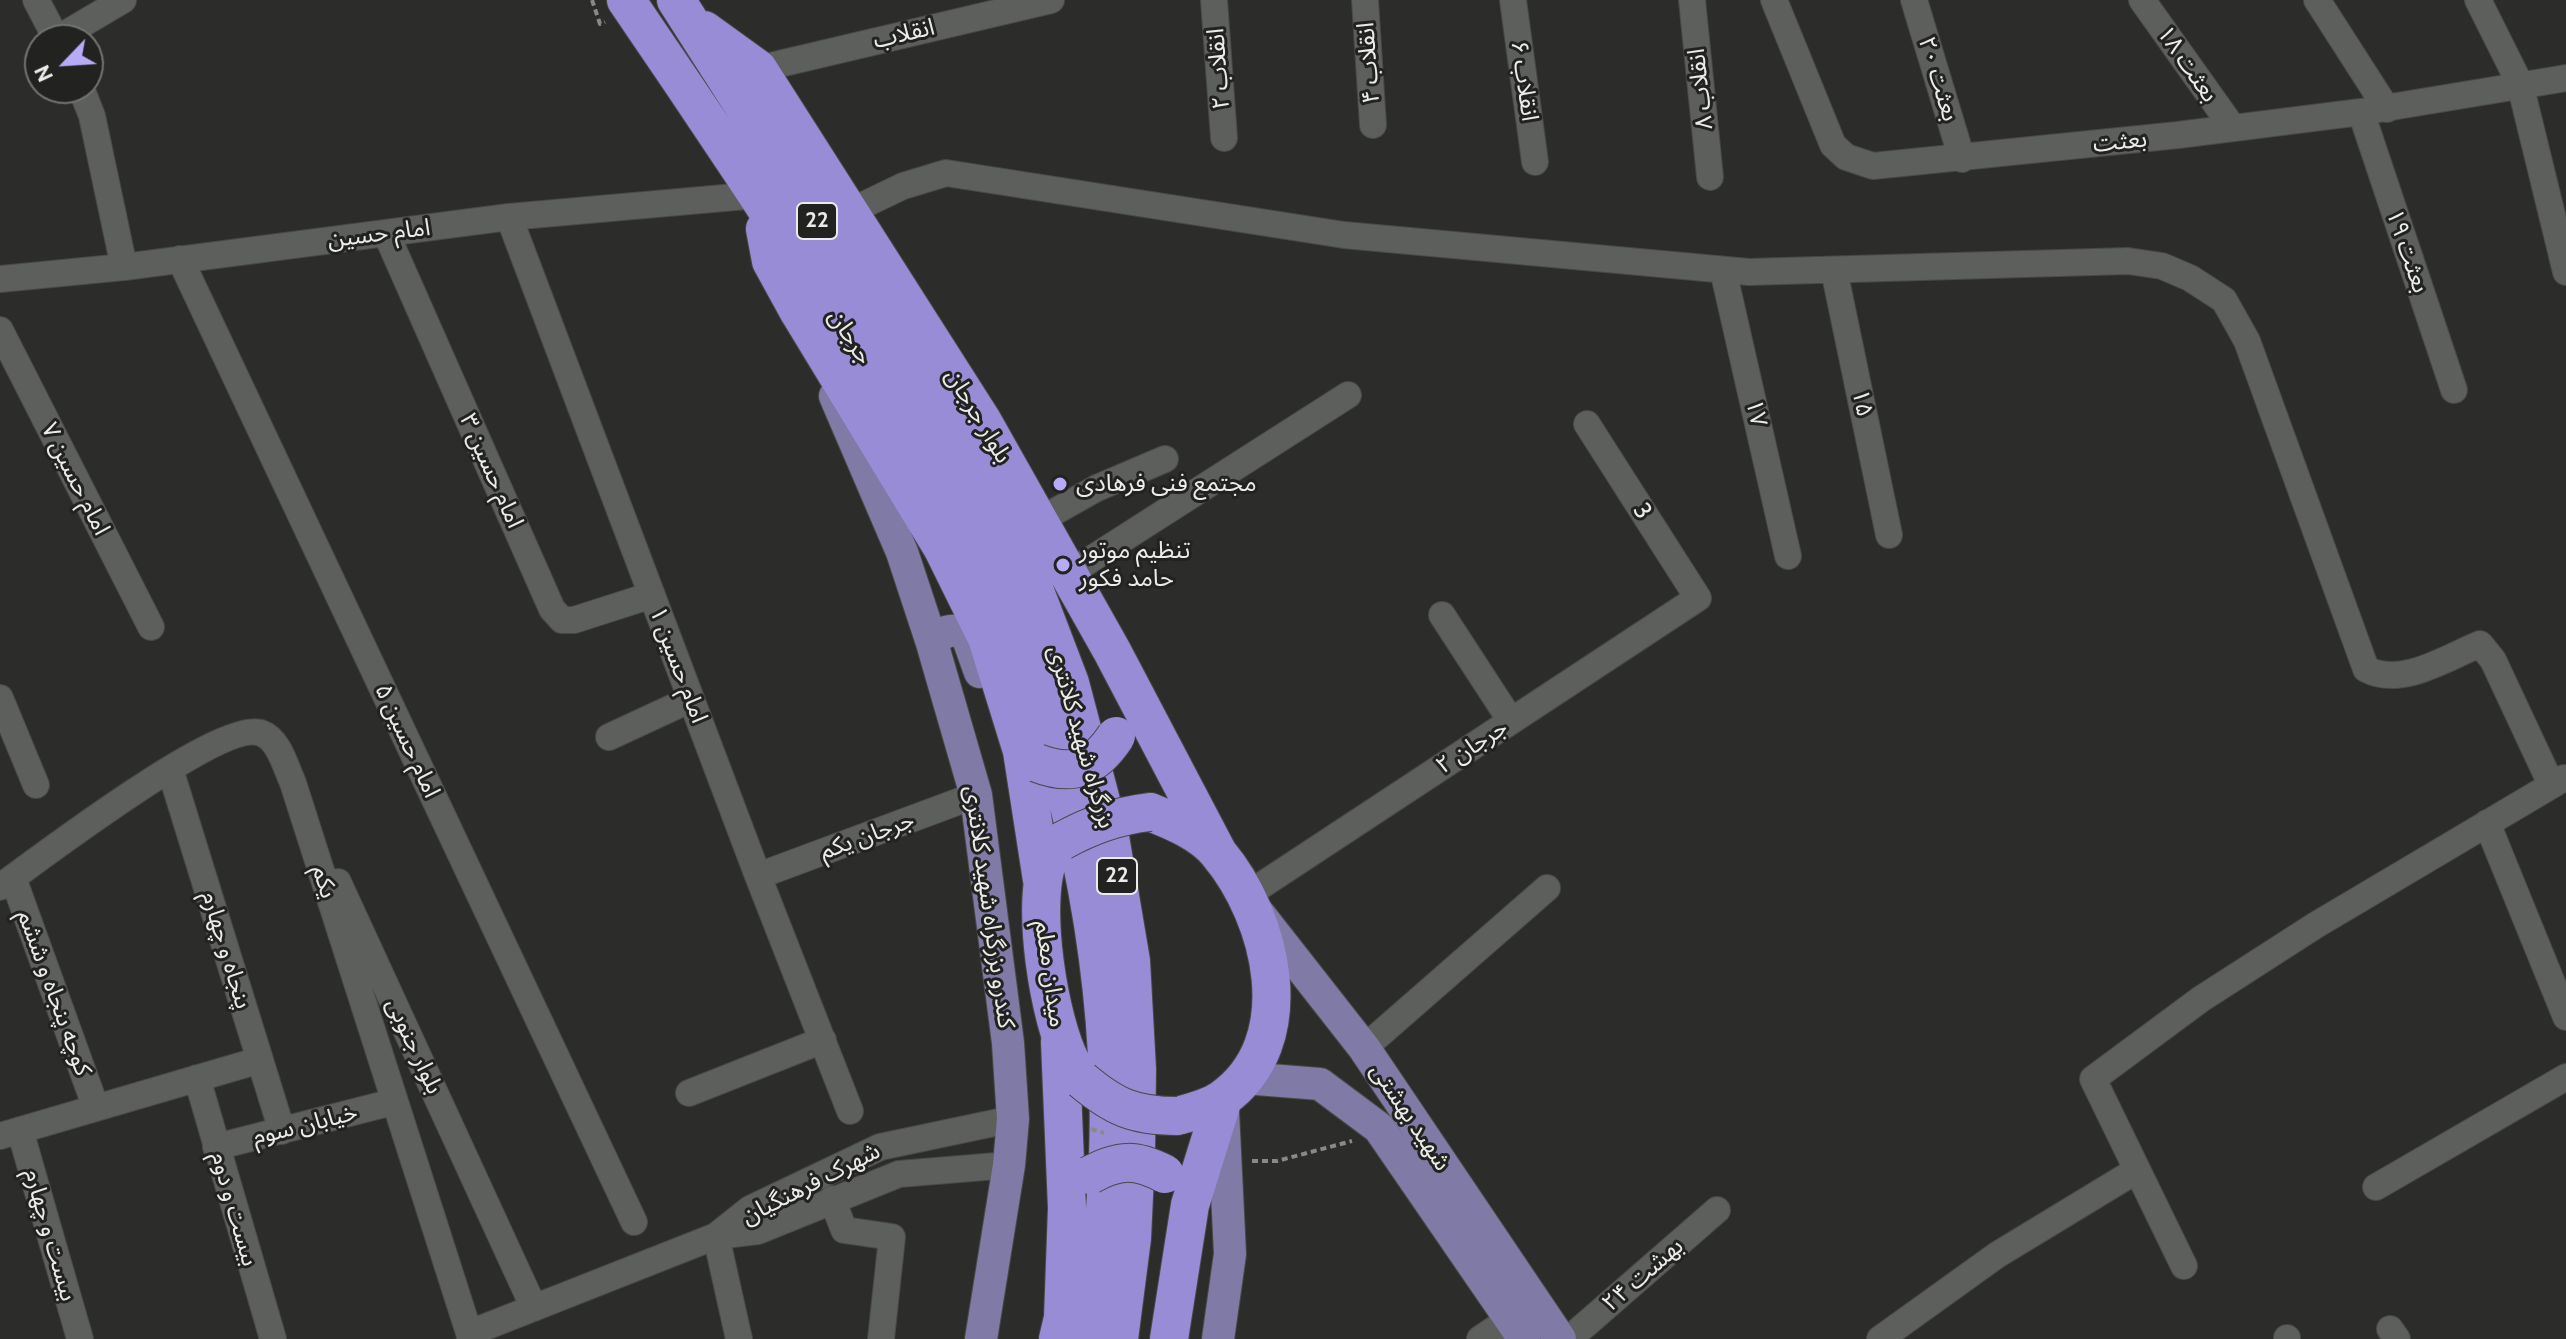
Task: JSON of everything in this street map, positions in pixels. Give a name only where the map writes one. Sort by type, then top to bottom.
[{"type":"highway","name":"جرجان","points":[[682,10],[958,442]]},
{"type":"highway","name":"بلوار جرجان","points":[[682,10],[758,69],[983,422],[1112,651],[1217,851]]},
{"type":"highway","name":"جرجان","points":[[613,12],[758,195],[928,459],[988,570],[1037,694]]},
{"type":"highway","points":[[758,195],[771,261],[943,549],[987,638],[1030,757],[1048,861],[1099,823],[1150,812],[1180,826],[1217,851],[1248,899],[1273,981],[1272,1019],[1265,1046],[1233,1088],[1190,1205],[1169,1339]]},
{"type":"highway","name":"بزرگراه شهید کلانتری","points":[[958,442],[1028,573],[1070,683],[1109,831],[1131,961],[1137,1069],[1132,1238],[1119,1339]]},
{"type":"highway","points":[[1030,757],[1054,770],[1073,770],[1091,764],[1116,736],[1120,699],[1112,651]]},
{"type":"highway","name":"بزرگراه شهید کلانتری","points":[[1037,694],[1076,838],[1099,961],[1108,1070],[1109,1154],[1104,1239],[1090,1339]]},
{"type":"highway","name":"میدان معلم","points":[[1048,861],[1041,907],[1045,967],[1060,1042],[1082,1080],[1109,1103],[1152,1116],[1177,1116],[1202,1109],[1233,1088]]},
{"type":"highway","points":[[1058,1339],[1063,1318],[1067,1208],[1060,1042]]},
{"type":"highway","points":[[1067,1208],[1076,1190],[1090,1175],[1108,1166],[1127,1162],[1147,1165],[1165,1174],[1180,1188],[1190,1205]]},
{"type":"main road","name":"کندرو بزرگراه شهید کلانتری","points":[[799,312],[902,552],[976,795],[1008,1043],[1013,1119],[1009,1165],[981,1339]]},
{"type":"main road","points":[[932,643],[942,632],[953,629],[966,633],[994,710],[1015,793],[1048,861]]},
{"type":"main road","name":"شهید بهشتی","points":[[1248,899],[1364,1048],[1560,1339]]},
{"type":"main road","name":"شهید بهشتی","points":[[1233,1088],[1320,1084],[1379,1128],[1517,1329]]},
{"type":"main road","points":[[1218,1339],[1230,1254],[1226,1161],[1233,1088]]},
{"type":"street","points":[[36,0],[49,24]]},
{"type":"street","points":[[82,24],[123,0]]},
{"type":"street","name":"انقلاب","points":[[758,69],[1051,0]]},
{"type":"street","name":"۲ انقلاب","points":[[1214,0],[1224,138]]},
{"type":"street","name":"۴ انقلاب","points":[[1365,0],[1373,125]]},
{"type":"street","name":"۶ انقلاب","points":[[1513,0],[1535,162]]},
{"type":"street","name":"۸ انقلاب","points":[[1692,0],[1710,177]]},
{"type":"street","name":"بعثت","points":[[1774,0],[1833,145],[1846,157],[1873,166],[2233,128],[2374,110],[2566,78]]},
{"type":"street","name":"۲۰ بعثت","points":[[1914,0],[1962,159]]},
{"type":"street","name":"۱۸ بعثت","points":[[2142,0],[2233,128]]},
{"type":"street","name":"بعثت ۱۹","points":[[2317,0],[2374,110],[2454,390]]},
{"type":"street","points":[[2478,0],[2520,84],[2566,272]]},
{"type":"street","points":[[87,104],[124,267]]},
{"type":"street","points":[[849,212],[903,186],[946,173],[1344,235],[1749,272],[2128,261],[2162,266],[2190,278],[2224,300],[2247,341],[2366,669],[2379,676],[2401,676],[2480,644],[2493,660],[2558,780],[2316,925],[2201,999],[2093,1079],[2184,1266]]},
{"type":"street","name":"امام حسین","points":[[0,279],[124,267],[509,217],[758,195]]},
{"type":"street","name":"امام حسین ۱","points":[[509,217],[850,1111]]},
{"type":"street","name":"امام حسین ۳","points":[[386,233],[552,609],[562,620],[574,620],[652,595]]},
{"type":"street","name":"امام حسین ۵","points":[[180,259],[634,1222]]},
{"type":"street","name":"۱۷","points":[[1723,270],[1788,556]]},
{"type":"street","name":"۱۵","points":[[1834,270],[1889,535]]},
{"type":"street","name":"امام حسین ۷","points":[[0,330],[151,627]]},
{"type":"street","points":[[1068,574],[1348,395]]},
{"type":"street","name":"3","points":[[1587,424],[1698,598]]},
{"type":"street","points":[[1040,520],[1097,488],[1165,459]]},
{"type":"street","name":"جرجان ۲","points":[[1248,899],[1698,598]]},
{"type":"street","points":[[1442,615],[1511,721]]},
{"type":"street","points":[[0,698],[36,785]]},
{"type":"street","points":[[609,737],[691,699]]},
{"type":"street","name":"یکم","points":[[7,882],[64,839],[170,769],[245,731],[267,735],[293,783],[470,1336]]},
{"type":"street","name":"پنجاه و چهارم","points":[[170,769],[282,1131]]},
{"type":"street","name":"بلوار جنوبی","points":[[293,783],[534,1308]]},
{"type":"street","name":"جرجان یکم","points":[[758,876],[976,795]]},
{"type":"street","points":[[2487,823],[2566,1017]]},
{"type":"street","name":"کوچه پنجاه و ششم","points":[[7,882],[96,1108]]},
{"type":"street","points":[[1364,1048],[1547,888]]},
{"type":"street","points":[[689,1093],[823,1040]]},
{"type":"street","points":[[10,1133],[260,1060]]},
{"type":"street","points":[[2376,1187],[2566,1077]]},
{"type":"street","name":"بیست و دوم","points":[[197,1078],[273,1339]]},
{"type":"street","name":"خیابان سوم","points":[[216,1147],[393,1102]]},
{"type":"street","name":"شهرک فرهنگیان","points":[[739,1339],[716,1236],[750,1209],[880,1147],[1013,1119]]},
{"type":"street","name":"بیست و چهارم","points":[[10,1133],[80,1339]]},
{"type":"street","points":[[470,1336],[716,1236],[758,1231],[899,1174],[1009,1165]]},
{"type":"street","points":[[1880,1339],[1997,1255],[2137,1170]]},
{"type":"street","points":[[832,1199],[844,1230],[892,1237],[881,1339]]},
{"type":"street","name":"بهشت ۲۴","points":[[1569,1339],[1717,1210]]},
{"type":"street","points":[[1480,1339],[1517,1329]]},
{"type":"path","points":[[592,0],[613,12]]},
{"type":"path","points":[[1226,1161],[1277,1161],[1346,1144],[1379,1128]]},
{"type":"place","name":"مجتمع فنی فرهادی","points":[[1060,484]]},
{"type":"place","name":"تنظیم موتور حامد فکور","points":[[1063,565]]}]
